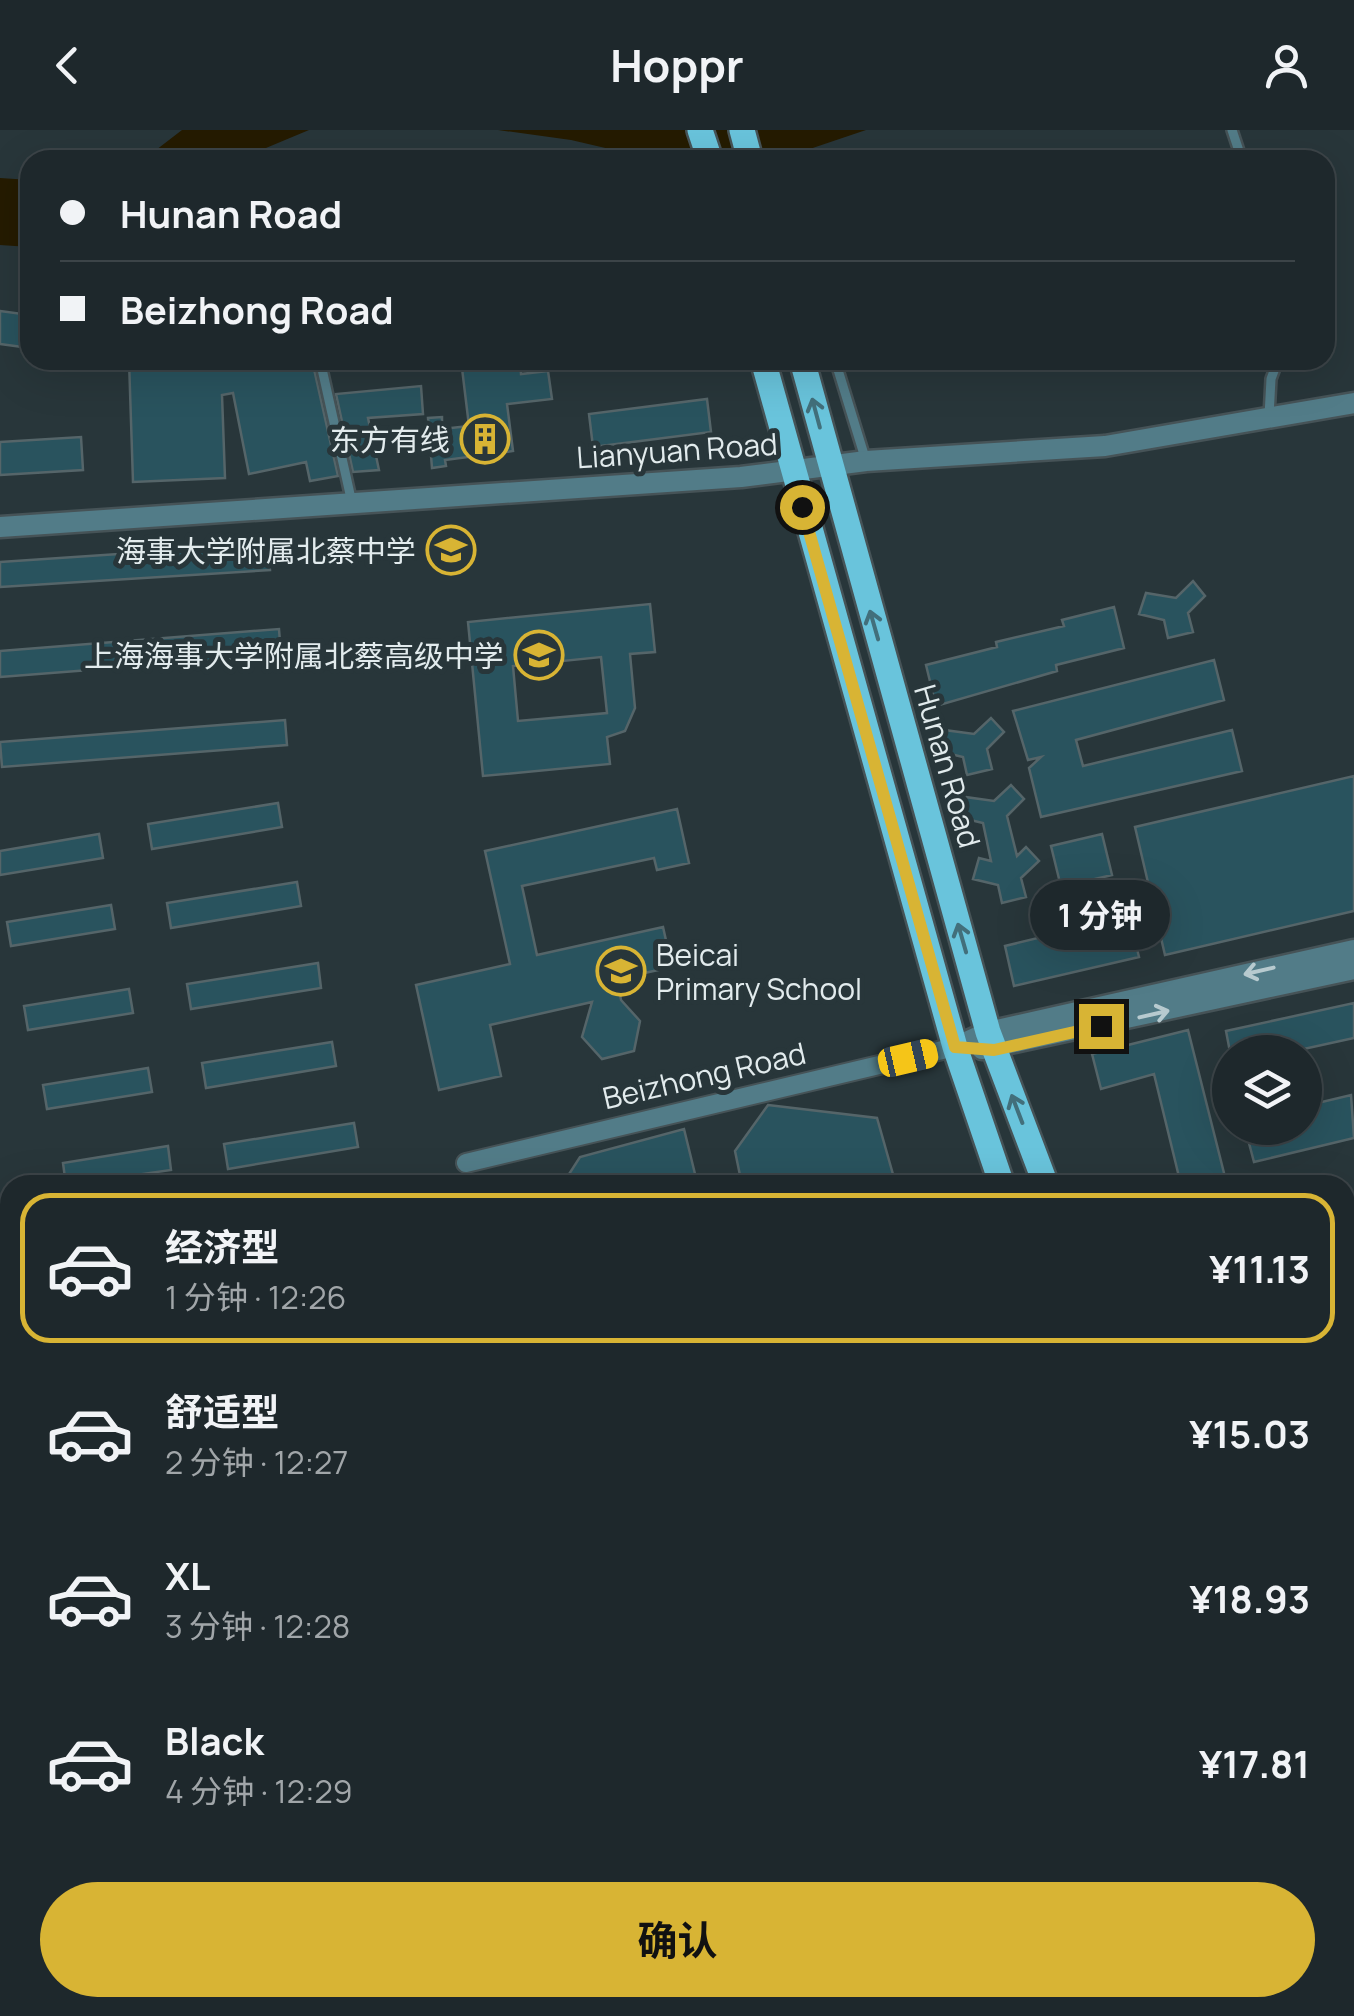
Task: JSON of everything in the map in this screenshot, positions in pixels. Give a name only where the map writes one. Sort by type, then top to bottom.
[{"type":"main road","points":[[766,370],[955,1047],[999,1175]]},
{"type":"main road","name":"Hunan Road","points":[[805,370],[991,1041],[1042,1175]]},
{"type":"street","name":"Lianyuan Road","points":[[0,526],[792,472],[866,462],[1105,446],[1354,403]]},
{"type":"street","name":"Beizhong Road","points":[[991,1041],[1354,950]]},
{"type":"street","name":"Beizhong Road","points":[[466,1162],[955,1047],[1354,969]]},
{"type":"lane","points":[[322,370],[352,503]]},
{"type":"lane","points":[[839,370],[866,462]]},
{"type":"lane","points":[[1269,418],[1274,370]]},
{"type":"shaded area","points":[[182,130],[309,130],[261,150],[156,150]]},
{"type":"shaded area","points":[[498,130],[866,130],[807,150],[614,150]]},
{"type":"shaded area","points":[[0,178],[20,179],[20,246],[0,245]]},
{"type":"building","points":[[0,311],[20,314],[20,347],[0,344]]},
{"type":"building","points":[[129,370],[314,370],[338,476],[310,481],[306,462],[249,474],[233,393],[222,395],[225,478],[133,482]]},
{"type":"building","points":[[462,370],[521,370],[521,374],[548,371],[552,399],[507,404],[513,451],[445,460],[446,466],[432,468],[428,418],[442,417],[442,429],[469,426]]},
{"type":"building","points":[[421,386],[423,414],[368,418],[379,470],[353,472],[336,394]]},
{"type":"building","points":[[707,399],[711,432],[593,447],[589,414]]},
{"type":"building","points":[[81,437],[83,470],[0,475],[0,442]]},
{"type":"building","points":[[268,544],[270,570],[0,587],[0,562]]},
{"type":"building","points":[[1193,581],[1205,596],[1188,613],[1193,632],[1168,638],[1164,620],[1139,614],[1146,593],[1176,598]]},
{"type":"building","points":[[650,604],[655,652],[630,654],[635,708],[625,731],[607,737],[610,764],[483,776],[468,622]],"holes":[[[601,657],[607,713],[518,721],[513,666]]]},
{"type":"building","points":[[1114,607],[1124,648],[1056,665],[1057,671],[936,706],[926,665],[997,647],[996,642],[1064,626],[1062,620]]},
{"type":"building","points":[[279,629],[281,655],[0,677],[0,651]]},
{"type":"building","points":[[1214,660],[1224,700],[1076,740],[1083,766],[1232,730],[1242,771],[1041,817],[1029,768],[1041,757],[1028,760],[1013,711]]},
{"type":"building","points":[[991,718],[1004,732],[987,749],[992,769],[967,775],[963,757],[938,751],[944,730],[974,734]]},
{"type":"building","points":[[285,720],[287,745],[2,767],[0,742]]},
{"type":"building","points":[[1354,776],[1354,911],[1165,955],[1135,827]]},
{"type":"building","points":[[1011,785],[1024,799],[1007,816],[1017,856],[1026,847],[1039,861],[1021,878],[1026,897],[1002,903],[998,885],[973,879],[979,858],[991,861],[983,823],[958,817],[965,797],[994,801]]},
{"type":"building","points":[[278,803],[282,827],[152,849],[148,824]]},
{"type":"building","points":[[677,809],[689,863],[657,870],[654,858],[522,886],[537,955],[663,927],[672,967],[617,979],[621,1000],[640,1021],[634,1051],[602,1059],[582,1037],[592,1002],[490,1025],[501,1076],[439,1090],[416,985],[510,964],[485,851]]},
{"type":"building","points":[[99,834],[103,858],[0,875],[0,851]]},
{"type":"building","points":[[1102,834],[1112,875],[1061,887],[1051,846]]},
{"type":"building","points":[[297,882],[301,906],[171,928],[167,903]]},
{"type":"building","points":[[111,905],[115,929],[11,946],[7,922]]},
{"type":"building","points":[[1129,916],[1139,957],[1014,986],[1005,946]]},
{"type":"building","points":[[318,963],[321,988],[191,1009],[187,984]]},
{"type":"building","points":[[129,989],[133,1013],[28,1030],[24,1006]]},
{"type":"building","points":[[1354,1003],[1354,1038],[1322,1045],[1322,1035],[1227,1035],[1226,1031]]},
{"type":"building","points":[[1188,1030],[1212,1125],[1212,1145],[1217,1145],[1224,1175],[1179,1175],[1154,1074],[1101,1089],[1092,1054]]},
{"type":"building","points":[[332,1042],[336,1066],[206,1088],[202,1063]]},
{"type":"building","points":[[148,1068],[152,1092],[47,1109],[43,1085]]},
{"type":"building","points":[[1351,1095],[1354,1138],[1254,1162],[1250,1145],[1322,1145],[1322,1102]]},
{"type":"building","points":[[768,1105],[877,1118],[893,1175],[740,1175],[735,1151]]},
{"type":"building","points":[[354,1123],[358,1147],[228,1169],[224,1144]]},
{"type":"building","points":[[684,1129],[695,1175],[568,1175],[580,1157]]},
{"type":"building","points":[[168,1146],[171,1170],[136,1175],[65,1175],[63,1163]]},
{"type":"place","name":"东方有线","points":[[485,439]]},
{"type":"place","name":"海事大学附属北蔡中学","points":[[451,550]]},
{"type":"place","name":"上海海事大学附属北蔡高级中学","points":[[539,655]]},
{"type":"place","name":"Beicai Primary School","points":[[621,971]]},
{"type":"route","points":[[802,507],[955,1047],[994,1050],[1101,1026]]}]
